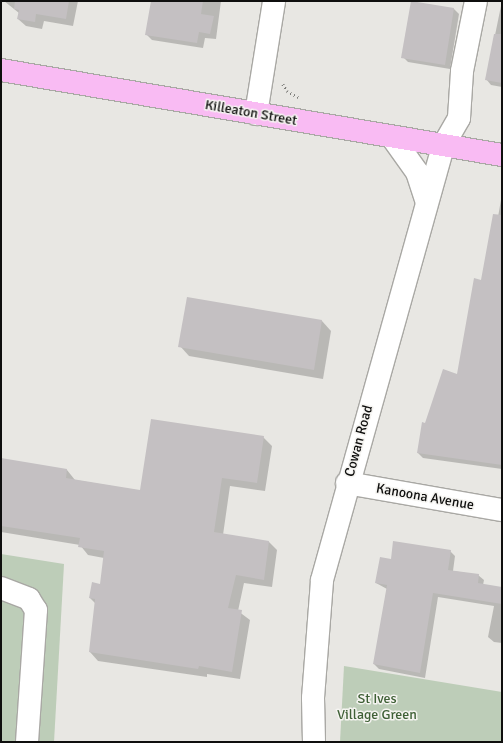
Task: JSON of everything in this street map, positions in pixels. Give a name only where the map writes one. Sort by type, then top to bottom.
[{"type":"main road","name":"Killeaton Street","points":[[1,70],[502,155]]},
{"type":"street","points":[[256,114],[274,1]]},
{"type":"street","name":"Cowan Road","points":[[314,742],[313,698],[322,580],[347,483],[443,146],[459,118],[463,63],[476,1]]},
{"type":"street","points":[[392,137],[417,172],[427,202]]},
{"type":"street","name":"Kanoona Avenue","points":[[347,483],[502,510]]},
{"type":"street","points":[[1,588],[29,599],[36,610],[27,742]]},
{"type":"green space","points":[[1,554],[64,564],[54,742],[1,742]]},
{"type":"green space","name":"St Ives Village Green","points":[[344,666],[502,692],[502,742],[340,742]]},
{"type":"building","points":[[15,1],[69,1],[66,19],[36,14],[35,22],[17,19],[19,10],[14,9]]},
{"type":"building","points":[[151,1],[203,1],[201,14],[214,16],[210,34],[199,32],[197,43],[145,35]]},
{"type":"building","points":[[411,1],[454,8],[445,65],[401,58]]},
{"type":"building","points":[[494,34],[502,34],[502,83],[485,80]]},
{"type":"building","points":[[493,214],[502,215],[502,465],[417,453],[422,422],[425,423],[443,369],[457,374],[474,278],[481,280]]},
{"type":"building","points":[[187,297],[322,320],[314,370],[178,347]]},
{"type":"building","points":[[151,419],[264,436],[257,483],[222,478],[214,532],[269,541],[264,580],[236,575],[228,608],[242,610],[232,672],[199,666],[198,669],[89,652],[95,599],[89,598],[92,582],[100,584],[104,551],[78,547],[80,538],[1,526],[1,458],[67,469],[66,478],[140,490]]},
{"type":"building","points":[[393,541],[451,550],[448,570],[479,574],[478,583],[502,587],[502,604],[433,593],[420,673],[373,664],[387,585],[375,583],[380,557],[391,559]]}]
